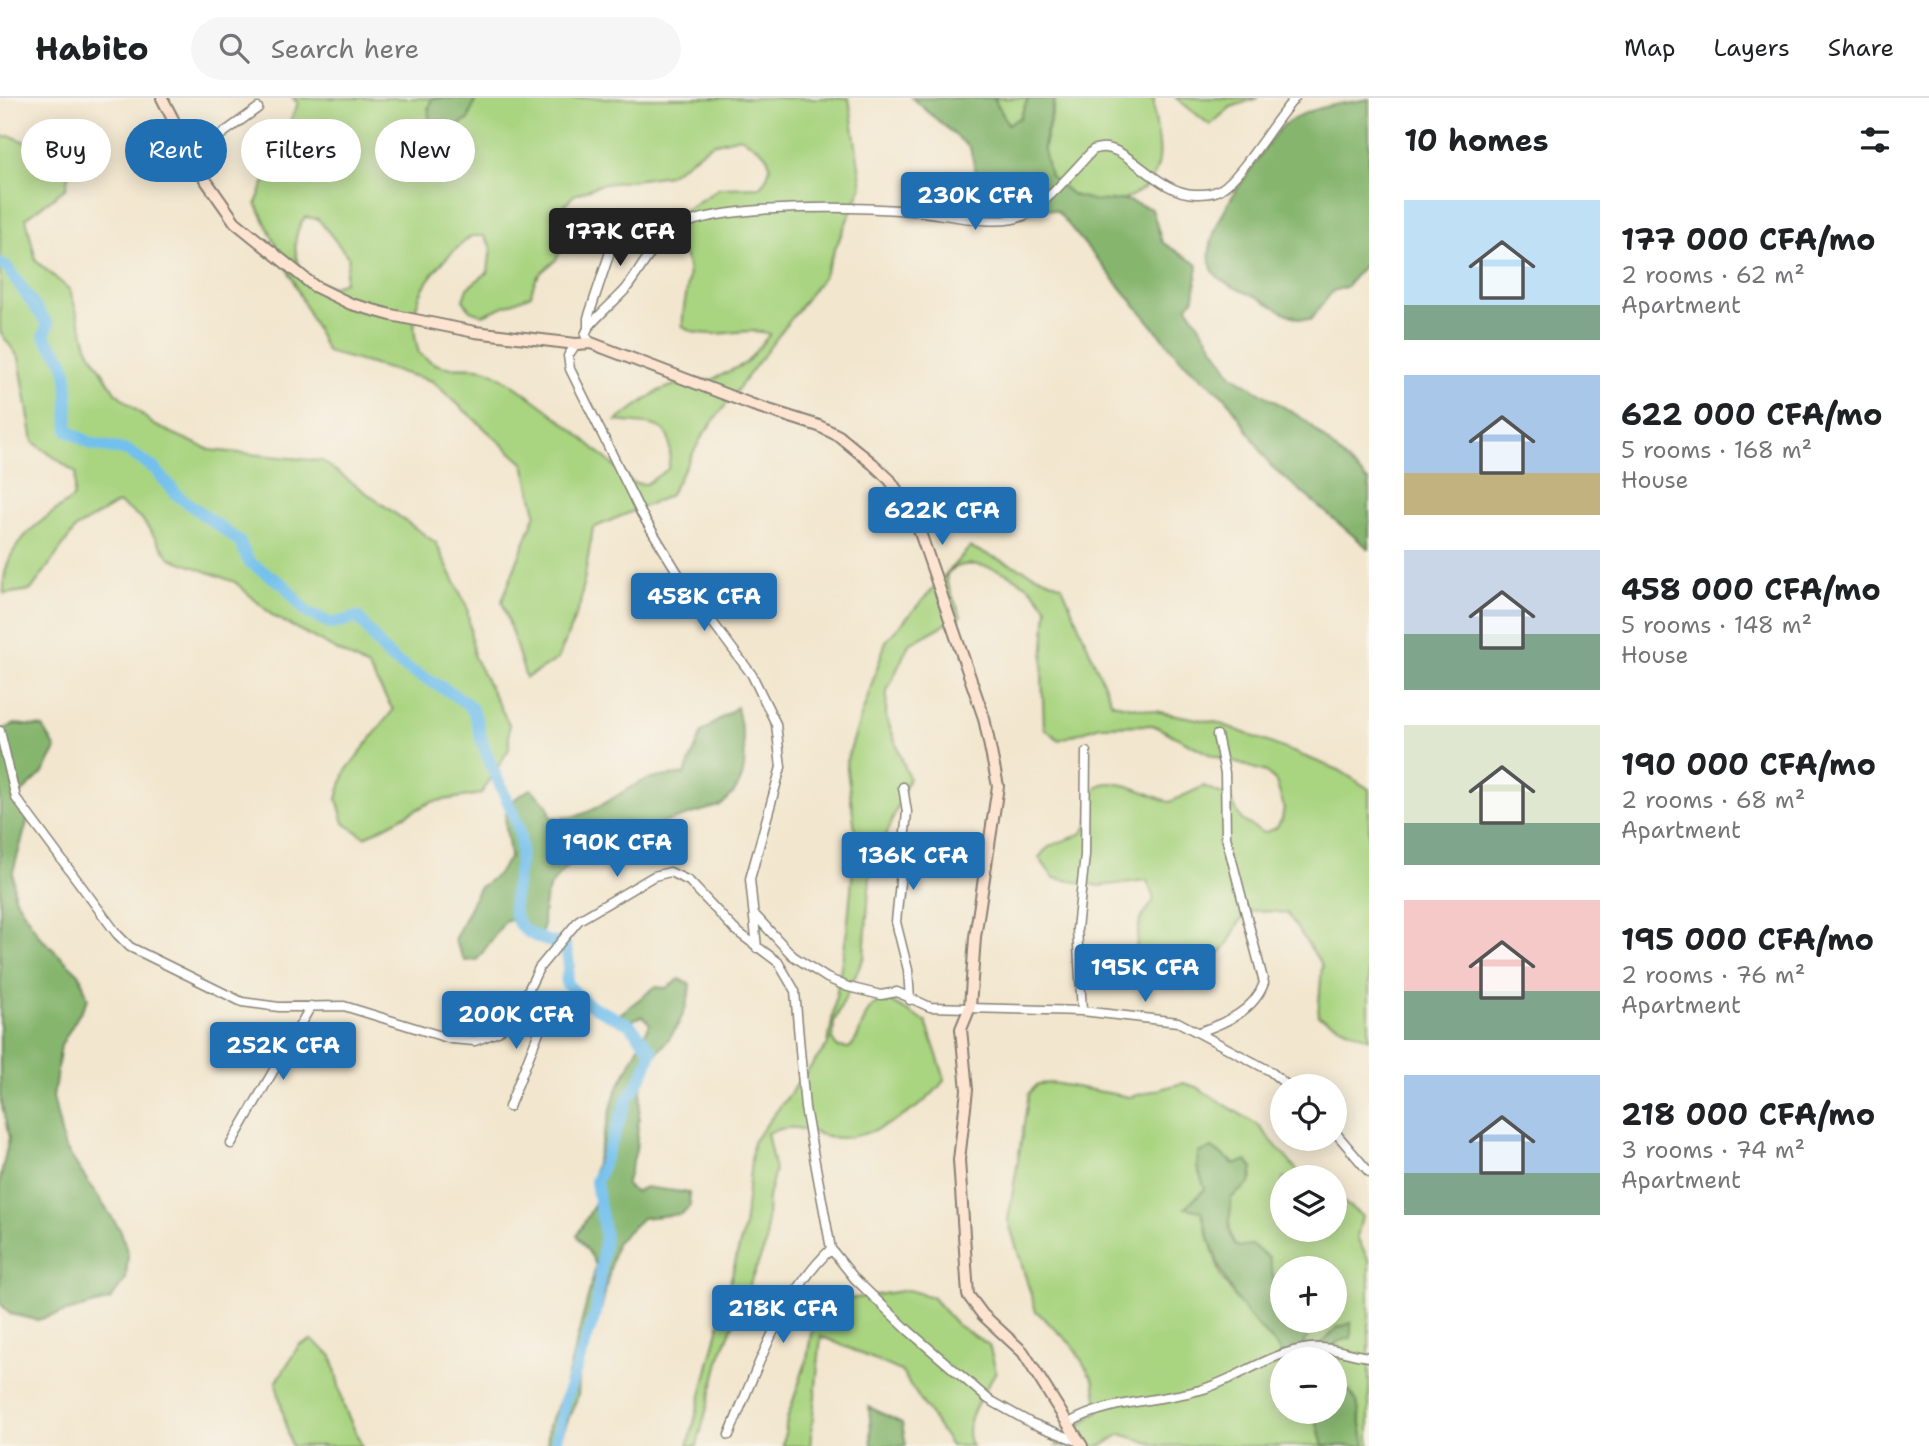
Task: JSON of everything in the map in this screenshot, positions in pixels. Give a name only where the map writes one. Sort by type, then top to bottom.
[{"type":"street","points":[[162,98],[173,119]]},
{"type":"street","points":[[591,343],[585,335],[588,328],[624,291],[657,244],[680,226],[691,222],[744,213],[840,209],[922,212],[980,219],[1017,218],[1030,211],[1093,150],[1106,146],[1124,153],[1144,172],[1166,186],[1183,193],[1207,194],[1230,183],[1295,98]]},
{"type":"street","points":[[227,130],[258,108]]},
{"type":"street","points":[[207,182],[235,222],[295,272],[329,294],[391,315],[475,332],[576,344],[591,343],[753,405],[819,426],[839,436],[890,480],[915,518],[984,718],[998,786],[975,937],[970,1007],[961,1029],[967,1090],[959,1160],[968,1295],[983,1315],[1023,1352],[1081,1444]]},
{"type":"street","points":[[588,328],[588,318],[612,246],[610,227],[604,221]]},
{"type":"street","points":[[576,344],[568,356],[570,369],[622,479],[687,587],[760,687],[780,737],[781,767],[752,864],[750,895],[758,948]]},
{"type":"street","points":[[0,731],[16,798],[117,934],[130,947],[242,1002],[279,1007],[344,1006],[451,1039],[475,1041],[498,1032],[507,1025],[529,991],[539,968],[579,920],[663,872],[677,874],[689,881],[716,912],[778,962],[795,991],[805,1108],[831,1249],[855,1279],[909,1331],[988,1399],[1031,1423],[1081,1444]]},
{"type":"street","points":[[1199,1032],[1222,1024],[1242,1011],[1259,997],[1264,983],[1226,837],[1225,773],[1217,735]]},
{"type":"street","points":[[1082,1011],[1077,929],[1085,855],[1086,752]]},
{"type":"street","points":[[903,787],[907,812],[896,922],[908,970],[910,1000]]},
{"type":"street","points":[[754,914],[793,956],[827,978],[881,995],[897,992],[930,1007],[1082,1011],[1178,1022],[1274,1074]]},
{"type":"street","points":[[509,1107],[544,1019],[538,1002],[529,991]]},
{"type":"street","points":[[231,1144],[311,1006]]},
{"type":"street","points":[[1347,1146],[1369,1172]]},
{"type":"street","points":[[729,1435],[752,1372],[784,1314],[831,1249]]},
{"type":"street","points":[[1069,1423],[1088,1412],[1198,1390],[1231,1380],[1266,1359],[1295,1350],[1326,1349],[1369,1357]]},
{"type":"green space","points":[[293,98],[432,98],[428,108],[465,119],[375,119],[375,182],[475,182],[475,119],[468,119],[476,98],[849,98],[862,186],[823,277],[703,435],[669,496],[593,528],[580,605],[558,659],[526,678],[502,601],[536,513],[524,464],[432,381],[327,352],[256,203],[265,182],[361,182],[361,119],[291,119],[298,103]],"holes":[[[740,137],[767,157],[769,163],[769,170],[760,187],[720,188],[663,224],[664,237],[680,251],[687,263],[688,281],[683,327],[704,334],[748,331],[770,334],[746,363],[712,380],[689,380],[658,391],[616,421],[653,425],[666,434],[670,453],[668,469],[646,484],[633,483],[549,411],[494,373],[485,369],[439,365],[419,353],[415,316],[424,286],[444,260],[471,236],[484,236],[491,247],[488,272],[467,288],[463,300],[470,310],[483,315],[531,295],[541,273],[558,257],[561,248],[555,215],[574,195],[599,185],[669,175],[712,144]],[[305,217],[318,219],[349,258],[344,282],[331,287],[310,278],[304,272],[299,265],[295,249],[298,231]]]},
{"type":"green space","points":[[432,98],[476,98],[468,119],[430,119]]},
{"type":"green space","points":[[912,98],[994,98],[1008,124],[1020,118],[1028,98],[1055,98],[1043,146],[1050,176],[1073,195],[1096,201],[1126,200],[1152,209],[1162,242],[1198,265],[1194,298],[1187,306],[1232,375],[1305,420],[1369,482],[1369,549],[1271,466],[1227,399],[1182,361],[1057,211],[1040,208],[1023,216],[995,203],[977,177],[970,148]]},
{"type":"green space","points":[[994,98],[1028,98],[1020,118],[1008,124]]},
{"type":"green space","points":[[1055,98],[1154,98],[1159,158],[1153,177],[1144,188],[1132,196],[1102,202],[1073,195],[1060,187],[1050,176],[1044,157]]},
{"type":"green space","points":[[1176,98],[1258,98],[1231,107],[1210,125]]},
{"type":"green space","points":[[1369,99],[1369,259],[1346,287],[1333,291],[1310,320],[1289,314],[1219,278],[1211,267],[1212,238],[1236,191],[1277,131],[1307,112]]},
{"type":"green space","points":[[11,136],[21,140],[21,182],[67,182],[66,188],[26,218],[36,261],[70,290],[88,348],[115,392],[154,425],[210,450],[322,461],[436,543],[467,607],[474,657],[509,724],[509,749],[481,794],[431,802],[365,837],[344,823],[337,799],[345,772],[393,710],[368,667],[273,616],[235,582],[170,558],[141,518],[118,503],[76,528],[31,590],[4,594],[4,577],[15,549],[35,526],[73,498],[76,473],[33,442],[19,358],[0,332],[0,137]]},
{"type":"green space","points":[[970,547],[1062,586],[1112,703],[1219,723],[1339,770],[1369,789],[1369,1039],[1318,1016],[1322,965],[1287,913],[1254,911],[1243,918],[1225,947],[1212,958],[1190,967],[1155,969],[1134,962],[1140,920],[1154,900],[1147,880],[1100,886],[1054,878],[1039,858],[1048,848],[1086,829],[1093,795],[1102,784],[1126,786],[1170,802],[1204,786],[1229,797],[1242,820],[1263,833],[1276,828],[1282,819],[1284,807],[1276,782],[1266,772],[1211,755],[1153,725],[1100,726],[1059,740],[1044,728],[1042,674],[1047,608],[1031,588],[1010,575],[976,565],[955,568],[947,574],[946,581],[961,616],[909,644],[887,691],[886,716],[909,778],[870,876],[864,957],[834,1022],[833,1041],[837,1047],[849,1048],[872,1006],[887,1000],[926,1022],[945,1079],[913,1110],[870,1132],[842,1138],[795,1128],[783,1128],[767,1133],[775,1171],[768,1197],[766,1244],[721,1354],[697,1446],[688,1446],[744,1228],[753,1142],[828,1044],[847,931],[856,837],[846,762],[886,641]]},
{"type":"green space","points":[[737,707],[744,761],[743,774],[731,796],[719,806],[629,834],[584,856],[566,868],[553,883],[544,905],[543,930],[534,938],[518,919],[506,920],[477,960],[465,961],[454,940],[479,888],[497,875],[510,857],[505,816],[512,802],[531,789],[548,805],[551,817],[564,818],[599,807],[646,780],[685,774],[702,732]]},
{"type":"green space","points":[[15,724],[43,727],[56,749],[43,773],[16,798],[29,815],[13,872],[14,896],[40,937],[80,975],[88,999],[61,1045],[53,1097],[64,1146],[121,1231],[128,1255],[126,1279],[110,1300],[37,1320],[10,1314],[0,1303],[0,1180],[9,1138],[0,1097],[0,731]]},
{"type":"green space","points":[[680,979],[690,984],[681,1019],[668,1040],[643,1068],[636,1150],[626,1185],[635,1192],[645,1187],[689,1193],[690,1206],[681,1214],[642,1218],[616,1243],[600,1315],[580,1360],[578,1396],[557,1446],[547,1446],[549,1425],[563,1394],[596,1266],[577,1235],[594,1205],[594,1171],[615,1094],[650,1024],[642,1016],[630,1021],[620,1014],[655,987],[666,988]]},
{"type":"green space","points":[[1053,1083],[1130,1097],[1183,1083],[1196,1087],[1258,1125],[1270,1139],[1270,1151],[1281,1151],[1293,1165],[1270,1165],[1270,1242],[1347,1242],[1347,1205],[1362,1216],[1357,1238],[1369,1260],[1369,1446],[1365,1446],[1357,1402],[1347,1391],[1347,1347],[1334,1347],[1347,1333],[1351,1324],[1347,1325],[1347,1256],[1270,1256],[1270,1262],[1269,1257],[1252,1245],[1238,1247],[1230,1231],[1231,1198],[1250,1183],[1253,1175],[1212,1148],[1202,1174],[1206,1189],[1201,1211],[1221,1277],[1248,1315],[1278,1347],[1270,1347],[1270,1424],[1317,1424],[1323,1446],[1160,1446],[1121,1434],[1102,1446],[1056,1446],[1099,1410],[1094,1381],[1072,1345],[1036,1311],[1008,1220],[1029,1093],[1038,1084]]},
{"type":"green space","points":[[1212,1148],[1234,1164],[1247,1161],[1253,1168],[1250,1183],[1231,1198],[1231,1237],[1238,1247],[1252,1245],[1269,1258],[1270,1333],[1310,1333],[1303,1343],[1306,1347],[1277,1347],[1247,1314],[1219,1265],[1201,1211],[1185,1208],[1205,1189],[1197,1167],[1198,1153]]},
{"type":"green space","points":[[908,1290],[932,1297],[956,1324],[989,1345],[996,1371],[971,1418],[968,1428],[972,1446],[951,1446],[901,1371],[821,1336],[810,1446],[783,1446],[787,1419],[807,1359],[813,1321],[830,1302]]},
{"type":"green space","points":[[1351,1323],[1351,1338],[1337,1342],[1333,1347],[1319,1347],[1332,1333],[1347,1333],[1347,1324]]},
{"type":"green space","points":[[1310,1333],[1332,1333],[1319,1347],[1306,1347],[1303,1343]]},
{"type":"green space","points":[[312,1340],[332,1356],[344,1407],[362,1446],[291,1446],[276,1383],[299,1345]]},
{"type":"green space","points":[[1347,1391],[1357,1402],[1365,1446],[1323,1446],[1317,1424],[1347,1424]]},
{"type":"green space","points":[[869,1407],[902,1423],[906,1446],[872,1446]]},
{"type":"waterway","points":[[0,264],[6,266],[48,325],[44,335],[61,358],[65,370],[68,387],[68,431],[92,444],[128,451],[155,469],[178,496],[239,541],[249,562],[284,585],[306,612],[332,624],[358,617],[388,655],[450,692],[472,709],[486,752],[517,824],[521,844],[514,899],[515,914],[522,927],[538,937],[565,945],[569,964],[566,983],[586,1003],[630,1025],[652,1051],[642,1076],[628,1098],[596,1182],[605,1236],[596,1312],[565,1401],[555,1446]]}]
